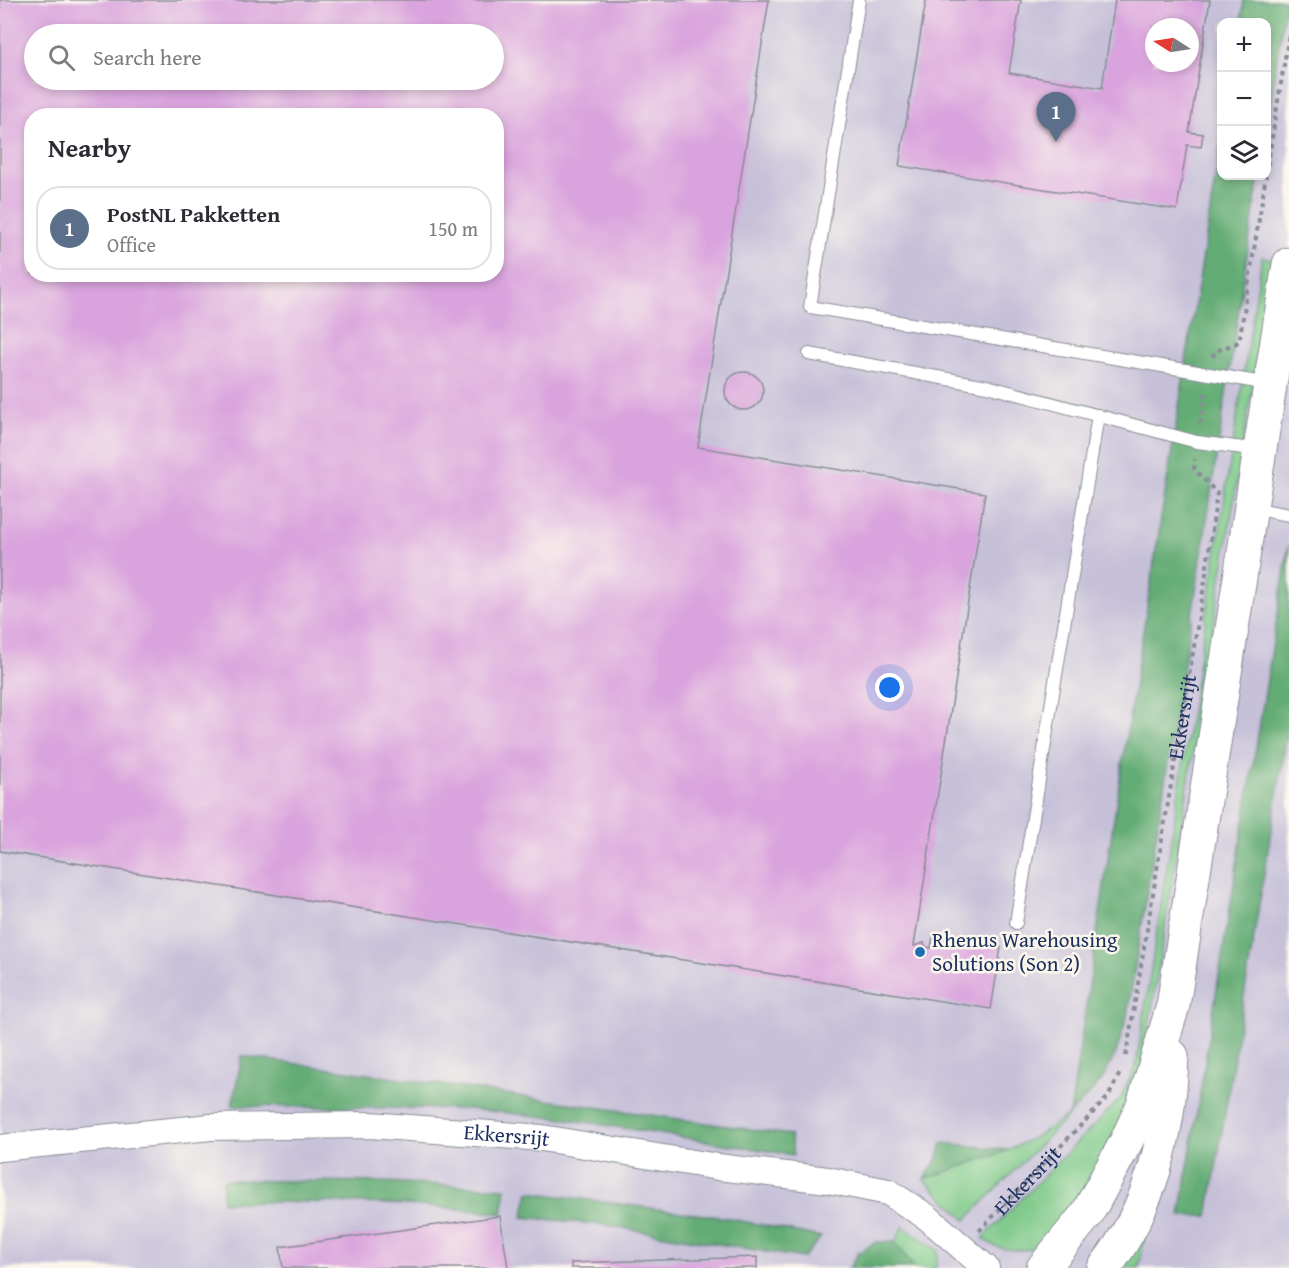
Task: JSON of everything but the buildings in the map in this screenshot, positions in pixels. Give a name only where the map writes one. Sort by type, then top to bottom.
[{"type":"main road","name":"Ekkersrijt","points":[[1104,1268],[1119,1248],[1142,1206],[1158,1157],[1172,1078],[1173,1006],[1289,264]]},
{"type":"main road","name":"Ekkersrijt","points":[[1043,1268],[1087,1214],[1126,1142],[1143,1105],[1173,1006]]},
{"type":"street","name":"Ekkersrijt","points":[[0,1148],[211,1127],[370,1125],[542,1138],[718,1167],[828,1180],[888,1192],[927,1217],[986,1268]]},
{"type":"lane","points":[[859,0],[810,306],[1270,384]]},
{"type":"lane","points":[[809,354],[987,386],[1197,442],[1259,451]]},
{"type":"lane","points":[[1016,923],[1098,415]]},
{"type":"lane","points":[[1250,508],[1289,515]]},
{"type":"path","name":"Ekkersrijt","points":[[1271,144],[1289,34]]},
{"type":"path","name":"Ekkersrijt","points":[[980,1230],[1108,1097],[1124,1066],[1205,580],[1217,493],[1194,469],[1197,442],[1208,374],[1214,352],[1239,342],[1265,180]]},
{"type":"shaded area","points":[[0,0],[1289,0],[1289,1268],[0,1268]]},
{"type":"green space","points":[[1244,0],[1286,0],[1271,99],[1271,18],[1242,18]]},
{"type":"green space","points":[[1217,167],[1217,180],[1258,180],[1201,559],[1127,1016],[1116,1053],[1102,1080],[1070,1114],[1123,758]]},
{"type":"green space","points":[[1262,257],[1273,259],[1142,1068],[1133,1101],[1074,1205],[1044,1247],[1012,1250],[996,1246],[983,1238],[1120,1099],[1136,1066]]},
{"type":"green space","points":[[1289,544],[1289,722],[1208,1216],[1180,1216]]},
{"type":"green space","points":[[242,1056],[790,1135],[794,1155],[566,1119],[470,1109],[232,1106]]},
{"type":"green space","points":[[1070,1114],[966,1220],[924,1179],[1009,1150],[1037,1136]]},
{"type":"green space","points":[[942,1143],[1009,1150],[924,1179],[937,1160]]},
{"type":"green space","points":[[223,1180],[383,1182],[506,1188],[502,1214],[397,1204],[222,1202]]},
{"type":"green space","points":[[529,1192],[727,1218],[821,1237],[803,1258],[604,1225],[523,1217]]},
{"type":"green space","points":[[1149,1210],[1139,1268],[1115,1268]]},
{"type":"green space","points":[[903,1226],[938,1250],[936,1268],[914,1268],[895,1242]]},
{"type":"green space","points":[[876,1242],[895,1242],[914,1268],[849,1268],[858,1253]]},
{"type":"place","name":"PostNL Pakketten","points":[[1056,142]]},
{"type":"place","name":"Rhenus Warehousing Solutions (Son 2)","points":[[920,952]]}]
